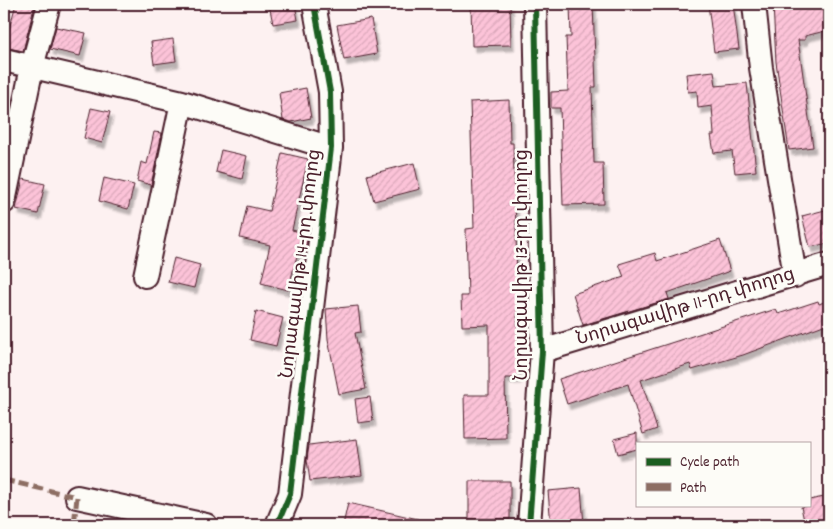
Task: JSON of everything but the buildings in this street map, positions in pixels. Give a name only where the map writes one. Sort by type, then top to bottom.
[{"type":"street","points":[[4,202],[32,67],[50,4]]},
{"type":"street","name":"Նորագավիթ 14-րդ փողոց","points":[[277,525],[290,494],[331,148],[330,92],[314,4]]},
{"type":"street","name":"Նորագավիթ 13-րդ փողոց","points":[[529,525],[542,351],[535,4]]},
{"type":"street","points":[[754,4],[761,68],[795,276]]},
{"type":"street","points":[[4,60],[182,102],[331,148]]},
{"type":"street","points":[[146,276],[182,102]]},
{"type":"street","name":"Նորագավիթ 11-րդ փողոց","points":[[542,351],[795,276],[829,264]]},
{"type":"street","points":[[77,497],[206,525]]},
{"type":"marked path","points":[[4,480],[77,497],[74,525]]},
{"type":"cycle path","points":[[277,525],[290,494],[331,148],[330,92],[314,4]]},
{"type":"cycle path","points":[[529,525],[542,351],[535,4]]}]
